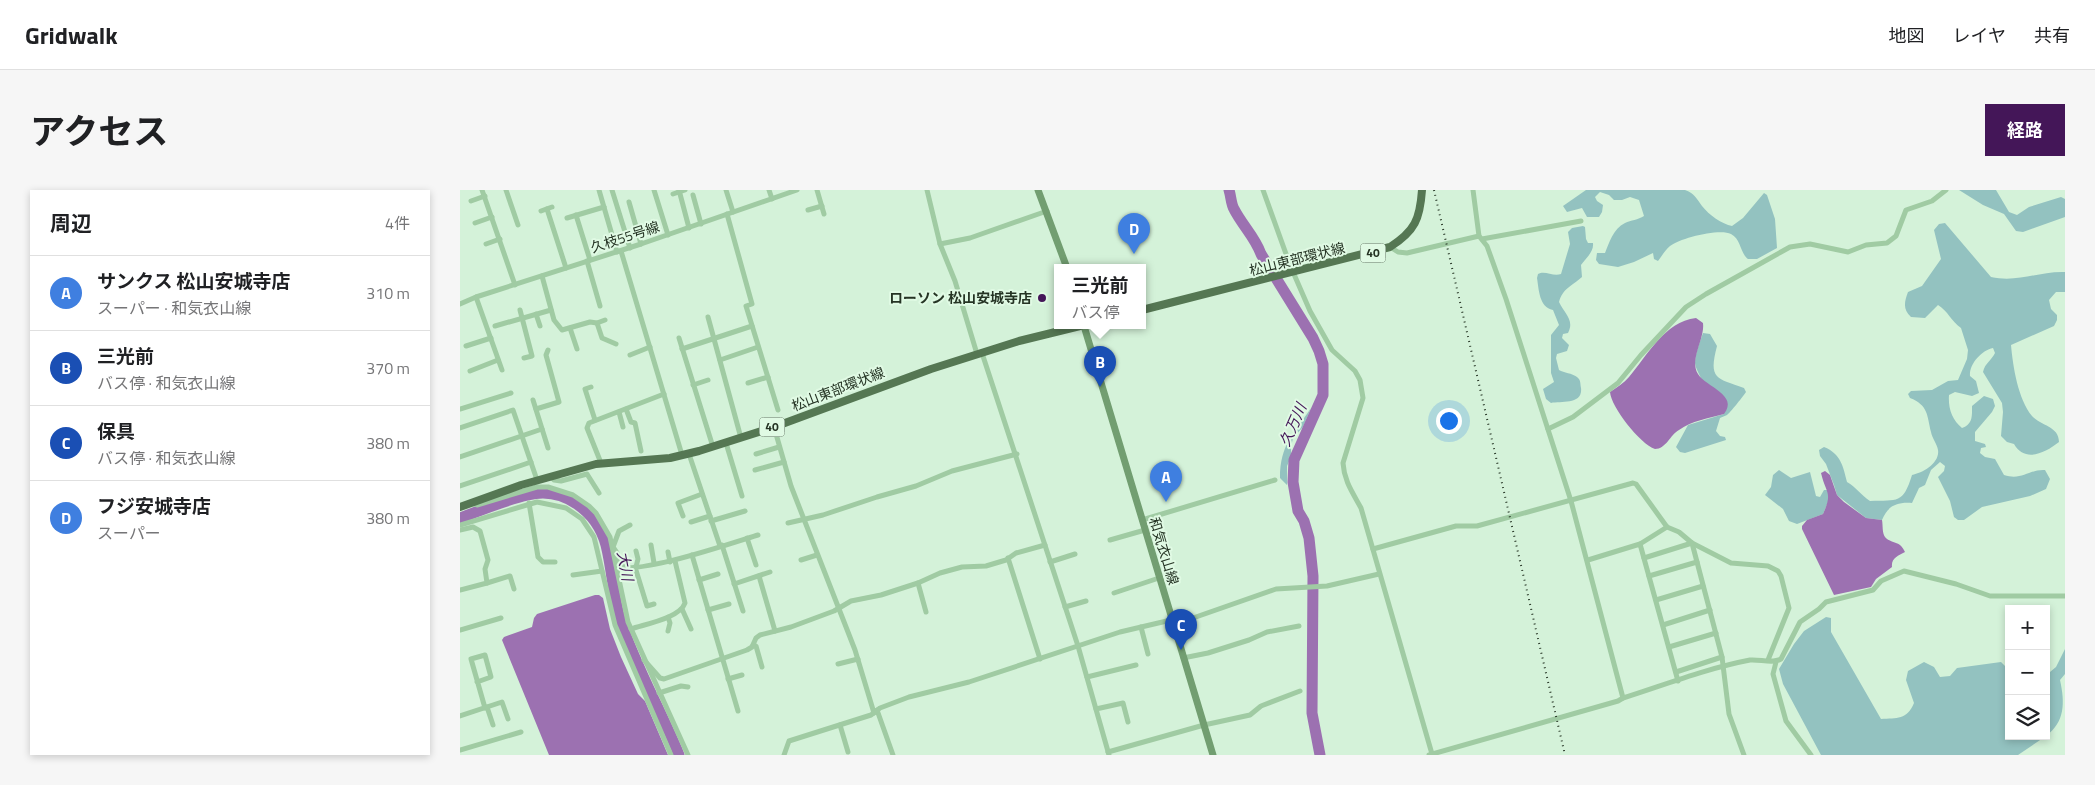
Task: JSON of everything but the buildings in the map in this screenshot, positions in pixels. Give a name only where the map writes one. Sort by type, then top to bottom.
[{"type":"main road","points":[[1038,190],[1066,264]]},
{"type":"main road","name":"松山東部環状線","points":[[1146,309],[1390,247],[1414,226],[1420,207],[1422,190]]},
{"type":"main road","name":"松山東部環状線","points":[[460,507],[537,480],[600,464],[686,454],[713,447],[774,427],[892,382],[980,353],[1071,329]]},
{"type":"main road","name":"和気衣山線","points":[[1083,329],[1213,755]]},
{"type":"street","points":[[482,190],[515,284]]},
{"type":"street","points":[[599,190],[664,394],[711,518],[743,611]]},
{"type":"street","points":[[612,190],[630,248]]},
{"type":"street","points":[[654,190],[659,198],[668,235]]},
{"type":"street","points":[[726,190],[752,304],[746,306],[778,410]]},
{"type":"street","points":[[769,190],[772,199]]},
{"type":"street","name":"久枝55号線","points":[[460,304],[515,284],[619,252],[797,190]]},
{"type":"street","points":[[817,190],[824,214]]},
{"type":"street","points":[[927,190],[940,244],[1016,454],[1078,646],[1108,754],[1204,725],[1250,715],[1261,706],[1300,690]]},
{"type":"street","points":[[1263,190],[1291,273],[1310,311],[1328,344],[1355,371],[1360,380],[1363,398],[1343,463],[1344,470],[1347,482],[1361,508],[1430,754],[1618,701],[1724,667],[1752,660],[1776,662]]},
{"type":"street","points":[[1473,190],[1480,238],[1487,246],[1506,299],[1548,429],[1588,560],[1623,698]]},
{"type":"street","points":[[1548,429],[1573,417],[1618,383],[1641,355],[1686,307],[1706,294],[1790,247],[1810,244],[1848,252],[1866,245],[1887,243],[1896,236],[1906,210],[1932,201],[1946,190]]},
{"type":"street","points":[[508,191],[518,225]]},
{"type":"street","points":[[673,194],[681,191],[689,228]]},
{"type":"street","points":[[693,195],[701,224]]},
{"type":"street","points":[[471,201],[485,196]]},
{"type":"street","points":[[629,202],[642,244]]},
{"type":"street","points":[[808,210],[822,206]]},
{"type":"street","points":[[567,218],[604,207]]},
{"type":"street","points":[[547,209],[566,268]]},
{"type":"street","points":[[940,244],[970,238],[1047,212]]},
{"type":"street","points":[[576,215],[600,306]]},
{"type":"street","points":[[475,223],[492,217]]},
{"type":"street","points":[[1390,247],[1398,252],[1407,253],[1480,238],[1581,221]]},
{"type":"street","points":[[486,244],[500,239]]},
{"type":"street","points":[[542,276],[550,310],[558,327],[562,330],[590,322],[597,323],[606,320]]},
{"type":"street","points":[[476,297],[502,370]]},
{"type":"street","points":[[520,310],[532,356],[524,358]]},
{"type":"street","points":[[496,326],[550,310]]},
{"type":"street","points":[[536,314],[540,326]]},
{"type":"street","points":[[708,317],[742,438]]},
{"type":"street","points":[[597,323],[602,338],[616,344]]},
{"type":"street","points":[[682,349],[752,326]]},
{"type":"street","points":[[570,328],[577,349]]},
{"type":"street","points":[[466,346],[491,338]]},
{"type":"street","points":[[679,338],[713,447]]},
{"type":"street","points":[[630,355],[650,347]]},
{"type":"street","points":[[720,360],[758,347]]},
{"type":"street","points":[[536,409],[559,402],[546,355],[548,350]]},
{"type":"street","points":[[470,371],[498,360]]},
{"type":"street","points":[[748,383],[768,377]]},
{"type":"street","points":[[693,385],[708,380]]},
{"type":"street","points":[[591,387],[585,389],[595,420]]},
{"type":"street","points":[[460,409],[511,393]]},
{"type":"street","points":[[600,464],[587,428],[589,423],[664,394]]},
{"type":"street","points":[[533,400],[548,448]]},
{"type":"street","points":[[626,409],[631,422],[635,423],[641,451]]},
{"type":"street","points":[[460,428],[513,410],[537,480]]},
{"type":"street","points":[[619,412],[623,427]]},
{"type":"street","points":[[774,427],[803,519],[858,659],[875,712],[893,755]]},
{"type":"street","points":[[460,457],[542,429]]},
{"type":"street","points":[[726,443],[742,496]]},
{"type":"street","points":[[756,454],[780,447]]},
{"type":"street","points":[[788,523],[824,515],[876,497],[916,486],[952,471],[1016,454]]},
{"type":"street","points":[[460,486],[531,462]]},
{"type":"street","points":[[755,470],[784,462]]},
{"type":"street","points":[[551,476],[554,480],[561,480],[586,474],[599,493]]},
{"type":"street","points":[[1142,520],[1275,480]]},
{"type":"street","points":[[1372,548],[1456,526],[1477,526],[1633,483],[1636,484],[1667,527],[1679,532],[1692,543],[1731,563],[1768,566],[1778,571],[1789,608],[1768,660]]},
{"type":"street","points":[[471,503],[477,505],[537,487],[559,490],[582,501],[596,513],[606,529],[624,568],[672,562],[758,535]]},
{"type":"street","points":[[683,516],[678,503],[702,494]]},
{"type":"street","points":[[460,526],[529,503],[545,502],[566,508],[575,513],[588,527],[594,537],[615,625],[671,755]]},
{"type":"street","points":[[529,503],[538,557],[543,562],[555,562]]},
{"type":"street","points":[[691,522],[745,511]]},
{"type":"street","points":[[630,524],[619,531],[613,547],[624,610],[644,660],[688,755]]},
{"type":"street","points":[[460,530],[473,527],[480,531],[488,560],[484,569],[487,583]]},
{"type":"street","points":[[1588,560],[1640,544],[1667,527]]},
{"type":"street","points":[[1110,540],[1145,530]]},
{"type":"street","points":[[747,538],[756,565]]},
{"type":"street","points":[[1644,558],[1692,543]]},
{"type":"street","points":[[1692,543],[1722,657],[1729,714],[1744,755]]},
{"type":"street","points":[[1640,544],[1678,681]]},
{"type":"street","points":[[651,545],[654,563]]},
{"type":"street","points":[[644,660],[662,680],[747,650],[753,645],[757,636],[791,627],[838,609],[851,601],[881,595],[918,583],[940,573],[962,567],[986,566],[1016,553],[1044,545]]},
{"type":"street","points":[[636,551],[638,559],[636,567],[647,606],[654,604]]},
{"type":"street","points":[[631,629],[668,617],[682,608],[685,603],[668,552]]},
{"type":"street","points":[[1050,562],[1075,554]]},
{"type":"street","points":[[800,560],[817,555]]},
{"type":"street","points":[[692,556],[738,711]]},
{"type":"street","points":[[1008,558],[1040,659]]},
{"type":"street","points":[[1649,576],[1697,562]]},
{"type":"street","points":[[573,575],[602,571]]},
{"type":"street","points":[[1811,755],[1786,721],[1773,674],[1776,662],[1781,659],[1800,622],[1813,614],[1826,602],[1873,590],[1881,581],[1904,571],[1937,579],[1990,596],[2065,596]]},
{"type":"street","points":[[734,584],[770,572]]},
{"type":"street","points":[[699,580],[718,574]]},
{"type":"street","points":[[784,755],[789,741],[840,725],[909,697],[969,682],[1120,632],[1220,610],[1276,589],[1319,587],[1380,574]]},
{"type":"street","points":[[460,590],[510,576],[514,589]]},
{"type":"street","points":[[759,576],[775,631]]},
{"type":"street","points":[[1114,592],[1159,578]]},
{"type":"street","points":[[918,583],[926,612]]},
{"type":"street","points":[[1656,600],[1703,586]]},
{"type":"street","points":[[1065,607],[1086,601]]},
{"type":"street","points":[[708,610],[729,604]]},
{"type":"street","points":[[682,608],[691,629]]},
{"type":"street","points":[[1662,625],[1710,610]]},
{"type":"street","points":[[668,617],[670,623],[668,632]]},
{"type":"street","points":[[460,630],[501,618]]},
{"type":"street","points":[[1183,658],[1208,653],[1249,640],[1267,632],[1299,626]]},
{"type":"street","points":[[1141,627],[1148,654]]},
{"type":"street","points":[[1669,647],[1716,633]]},
{"type":"street","points":[[753,645],[756,646],[762,667]]},
{"type":"street","points":[[478,682],[491,677],[485,655],[471,659],[478,682],[486,708],[493,725]]},
{"type":"street","points":[[1676,672],[1722,657]]},
{"type":"street","points":[[838,664],[858,659]]},
{"type":"street","points":[[1087,677],[1136,665]]},
{"type":"street","points":[[728,679],[742,675]]},
{"type":"street","points":[[659,693],[681,686],[688,687]]},
{"type":"street","points":[[460,716],[502,702],[508,719]]},
{"type":"street","points":[[1096,709],[1123,703],[1128,722]]},
{"type":"street","points":[[840,725],[848,752]]},
{"type":"street","points":[[460,750],[521,732]]},
{"type":"shaded area","points":[[1586,190],[1685,190],[1693,195],[1712,216],[1732,226],[1743,218],[1764,193],[1767,195],[1775,219],[1777,248],[1757,259],[1748,259],[1734,236],[1726,232],[1718,232],[1700,235],[1675,243],[1668,248],[1658,261],[1654,259],[1653,253],[1618,267],[1599,264],[1596,260],[1597,253],[1605,253],[1617,229],[1625,223],[1644,216],[1639,200],[1630,197],[1614,200],[1609,195],[1600,192],[1595,197],[1603,205],[1599,217],[1587,217],[1582,208],[1567,212],[1563,206]]},
{"type":"shaded area","points":[[1959,190],[1996,190],[2009,212],[2017,215],[2029,207],[2061,197],[2065,199],[2065,217],[2023,232],[2016,231],[2004,214],[1983,205]]},
{"type":"shaded area","points":[[1945,223],[1991,277],[2010,279],[2065,272],[2065,292],[2056,292],[2049,300],[2051,309],[2057,315],[2054,326],[2011,345],[2015,373],[2023,401],[2032,416],[2053,429],[2059,442],[2048,450],[2029,455],[2019,450],[2014,444],[2007,442],[2001,436],[2002,403],[1983,372],[1985,366],[1995,353],[1993,348],[1989,349],[1974,362],[1970,371],[1970,376],[1976,381],[1979,393],[1972,396],[1955,392],[1949,395],[1951,413],[1962,428],[1970,422],[1972,406],[1984,396],[1993,399],[1995,406],[1975,432],[1975,441],[1985,444],[1986,447],[1981,448],[1980,453],[1985,457],[1995,459],[2004,475],[2016,477],[2034,471],[2045,470],[2050,479],[2046,489],[2030,496],[1982,507],[1964,520],[1958,520],[1954,517],[1950,501],[1938,477],[1944,471],[1945,466],[1940,462],[1931,470],[1925,485],[1919,488],[1912,503],[1901,503],[1893,506],[1887,511],[1882,520],[1866,518],[1837,495],[1819,450],[1824,447],[1838,457],[1847,482],[1870,501],[1887,501],[1902,496],[1912,475],[1926,470],[1934,463],[1938,450],[1926,411],[1924,407],[1910,398],[1908,394],[1911,391],[1932,390],[1948,381],[1958,380],[1967,359],[1968,350],[1961,328],[1941,307],[1938,305],[1925,318],[1911,317],[1905,308],[1905,303],[1908,292],[1922,286],[1941,259],[1934,230],[1939,224]]},
{"type":"shaded area","points":[[1585,227],[1588,243],[1593,243],[1593,246],[1581,265],[1582,277],[1565,290],[1559,302],[1570,320],[1570,328],[1568,333],[1563,334],[1562,338],[1569,345],[1567,351],[1557,354],[1556,358],[1559,370],[1579,379],[1581,393],[1575,400],[1551,403],[1546,399],[1543,389],[1554,382],[1551,373],[1551,335],[1559,325],[1553,310],[1542,302],[1537,278],[1538,274],[1541,273],[1561,274],[1570,244],[1568,232],[1572,228]]},
{"type":"shaded area","points":[[1696,318],[1703,323],[1702,336],[1695,362],[1698,374],[1724,396],[1728,407],[1724,414],[1689,424],[1676,432],[1662,447],[1655,449],[1634,433],[1615,407],[1610,392],[1627,379],[1666,333],[1685,321]]},
{"type":"shaded area","points":[[1703,333],[1710,334],[1717,346],[1714,357],[1714,372],[1721,379],[1744,388],[1746,392],[1727,415],[1720,418],[1716,431],[1720,436],[1725,437],[1726,440],[1685,453],[1680,452],[1676,447],[1688,425],[1724,414],[1696,368],[1696,356]]},
{"type":"shaded area","points":[[1311,408],[1303,427],[1293,438],[1291,457],[1287,466],[1287,485],[1280,478],[1282,456],[1289,440]]},
{"type":"shaded area","points":[[1779,470],[1791,478],[1810,472],[1816,496],[1820,497],[1824,490],[1828,490],[1829,500],[1823,514],[1797,524],[1789,521],[1783,509],[1765,495],[1771,487],[1773,475]]},
{"type":"shaded area","points":[[1825,471],[1830,475],[1837,495],[1866,518],[1882,520],[1885,537],[1901,546],[1905,552],[1893,561],[1892,567],[1876,579],[1871,587],[1834,595],[1802,529],[1807,520],[1823,514],[1826,507],[1828,493],[1821,473]]},
{"type":"shaded area","points":[[595,595],[603,598],[610,629],[621,657],[638,694],[645,701],[668,755],[549,755],[502,640],[504,637],[532,627],[537,614]]},
{"type":"shaded area","points":[[1826,617],[1831,618],[1831,632],[1881,719],[1901,717],[1908,713],[1914,703],[1906,680],[1908,671],[1924,662],[1934,667],[1940,677],[1950,676],[1957,668],[2001,662],[2005,666],[2005,740],[2040,740],[2018,755],[1821,755],[1783,684],[1779,669],[1804,631]]},
{"type":"shaded area","points":[[2065,649],[2065,674],[2060,680],[2063,696],[2062,711],[2057,725],[2050,733],[2050,672],[2056,667]]},
{"type":"waterway","name":"久万川","points":[[1229,190],[1234,209],[1313,338],[1323,364],[1323,395],[1294,460],[1293,482],[1298,511],[1304,521],[1309,538],[1313,576],[1312,713],[1320,755]]},
{"type":"waterway","name":"大川","points":[[460,518],[494,505],[541,493],[554,494],[566,498],[587,512],[602,533],[606,545],[618,610],[626,636],[679,755]]},
{"type":"railway","points":[[1434,190],[1565,755]]},
{"type":"place","name":"フジ安城寺店","points":[[1134,254]]},
{"type":"place","name":"ローソン 松山安城寺店","points":[[1042,298]]},
{"type":"place","name":"三光前","points":[[1100,387]]},
{"type":"place","name":"サンクス 松山安城寺店","points":[[1166,502]]},
{"type":"place","name":"保具","points":[[1181,650]]}]
